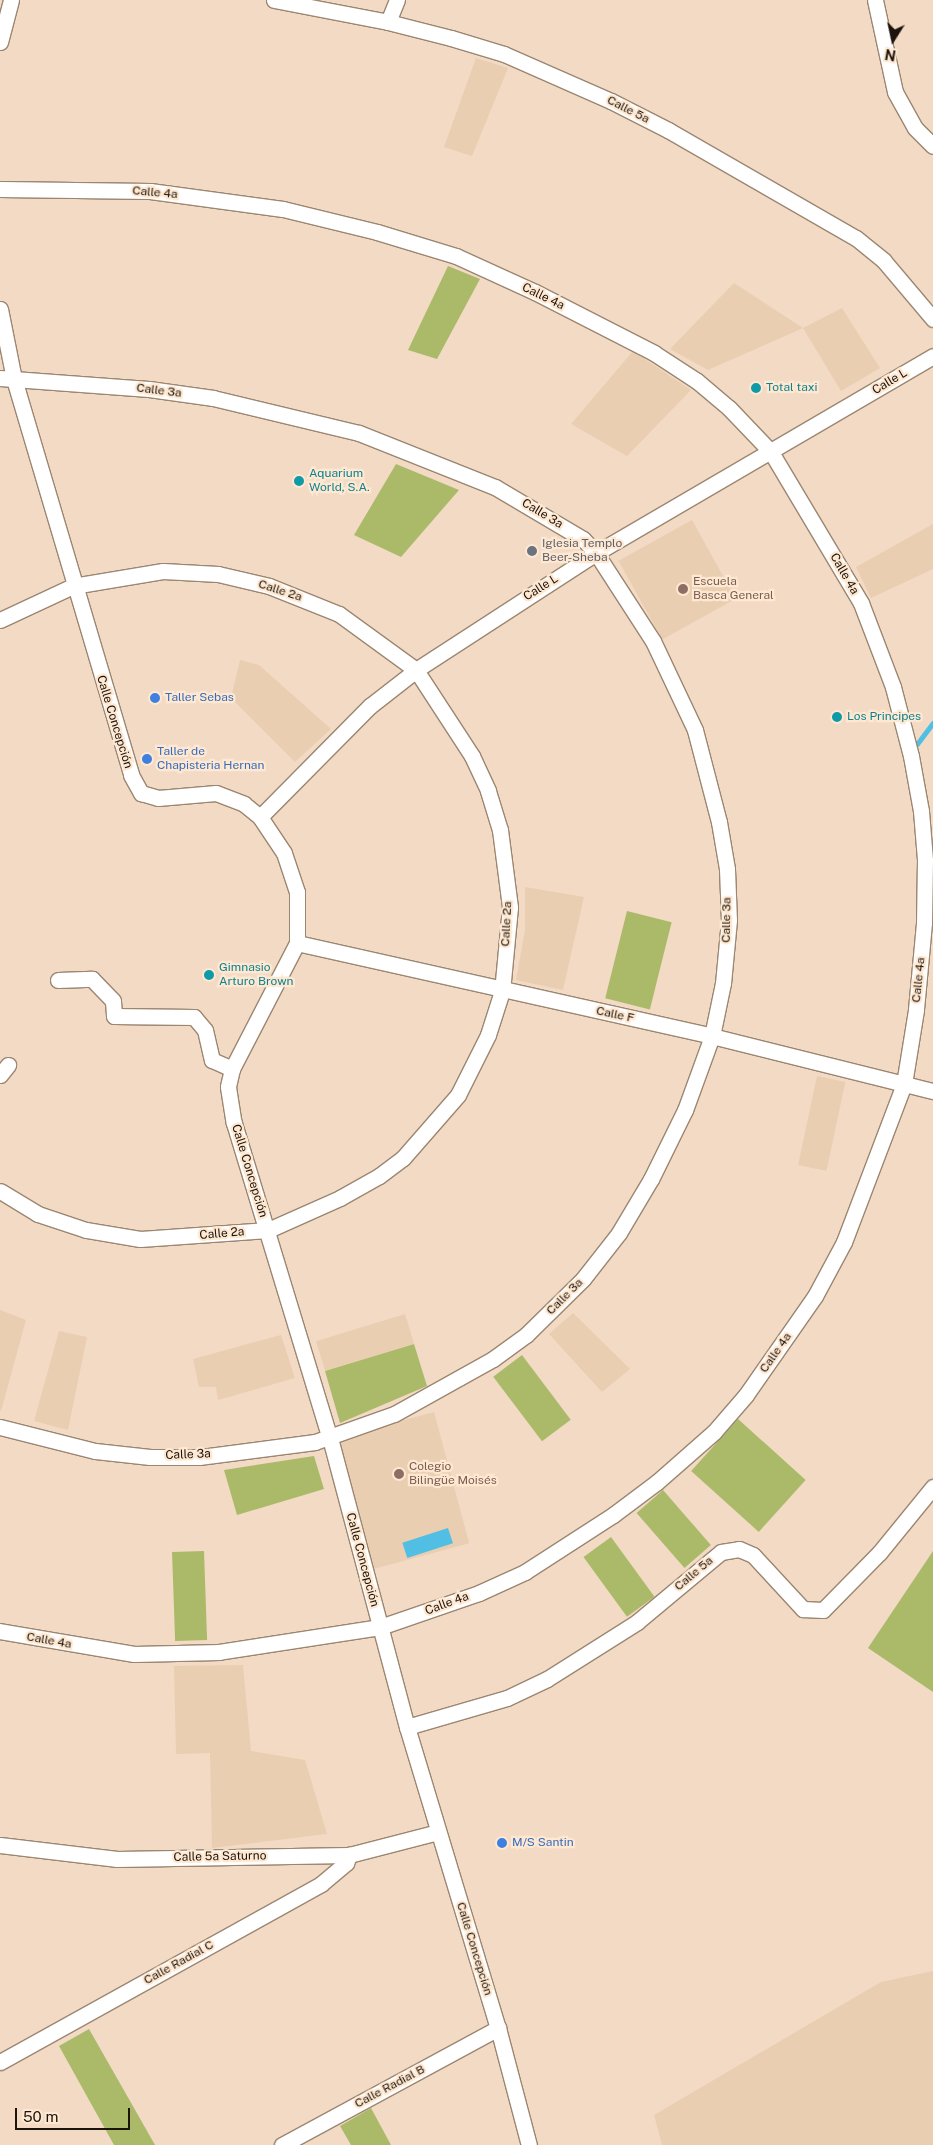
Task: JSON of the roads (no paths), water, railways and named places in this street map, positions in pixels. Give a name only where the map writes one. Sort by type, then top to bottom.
[{"type":"street","points":[[0,42],[11,0]]},
{"type":"street","name":"Calle 5a","points":[[274,0],[388,22],[504,54],[556,75],[668,130],[856,238],[884,261],[933,319]]},
{"type":"street","points":[[388,22],[398,0]]},
{"type":"street","points":[[875,0],[895,92],[915,128],[933,146]]},
{"type":"street","name":"Calle 4a","points":[[0,189],[150,191],[236,202],[292,211],[456,256],[587,318],[698,381],[729,408],[771,452],[861,603],[893,688],[911,756],[921,811],[925,860],[924,923],[916,1010],[904,1084],[844,1242],[782,1345],[714,1432],[613,1515],[525,1572],[479,1593],[380,1627],[220,1652],[134,1654],[0,1631]]},
{"type":"street","name":"Calle Concepción","points":[[0,308],[7,378],[131,776],[141,793],[158,798],[216,793],[244,804],[260,817],[284,853],[296,892],[297,943],[232,1069],[228,1087],[234,1123],[330,1438],[407,1727],[498,2028],[529,2145]]},
{"type":"street","name":"Calle L","points":[[260,817],[370,706],[416,670],[596,553],[933,356]]},
{"type":"street","points":[[0,386],[7,378]]},
{"type":"street","name":"Calle 3a","points":[[0,1427],[86,1450],[150,1457],[200,1457],[330,1438],[394,1414],[458,1381],[526,1335],[583,1279],[619,1233],[651,1179],[685,1110],[712,1036],[723,983],[730,920],[727,869],[711,785],[695,730],[676,684],[653,641],[596,553],[583,539],[546,515],[495,487],[359,432],[212,398],[7,378]]},
{"type":"street","name":"Calle 2a","points":[[0,620],[73,586],[163,570],[218,574],[261,584],[303,598],[339,614],[416,670],[472,756],[488,791],[500,830],[510,907],[502,990],[488,1035],[458,1095],[423,1137],[379,1176],[307,1214],[268,1230],[140,1239],[86,1230],[46,1217],[0,1191]]},
{"type":"street","name":"Calle F","points":[[297,943],[712,1036],[933,1091]]},
{"type":"street","points":[[58,980],[92,979],[113,1001],[114,1016],[194,1017],[205,1030],[212,1060],[232,1069]]},
{"type":"street","name":"Calle 5a","points":[[407,1727],[507,1698],[547,1679],[637,1622],[721,1552],[739,1549],[753,1555],[803,1609],[823,1610],[880,1552],[933,1487]]},
{"type":"street","name":"Calle 5a Saturno","points":[[0,1845],[117,1859],[350,1854],[438,1832]]},
{"type":"street","name":"Calle Radial C","points":[[0,2062],[321,1884],[346,1863],[350,1854]]},
{"type":"street","name":"Calle Radial B","points":[[282,2145],[498,2028]]},
{"type":"water","points":[[448,1528],[453,1543],[407,1558],[402,1543]]},
{"type":"waterway","points":[[917,744],[933,723]]},
{"type":"place","name":"Total taxi","points":[[756,388]]},
{"type":"place","name":"Aquarium World, S.A.","points":[[299,481]]},
{"type":"place","name":"Iglesia Templo Beer-Sheba","points":[[532,551]]},
{"type":"place","name":"Escuela Basca General","points":[[683,589]]},
{"type":"place","name":"Taller Sebas","points":[[155,698]]},
{"type":"place","name":"Los Principes","points":[[837,717]]},
{"type":"place","name":"Taller de Chapisteria Hernan","points":[[147,759]]},
{"type":"place","name":"Gimnasio Arturo Brown","points":[[209,975]]},
{"type":"place","name":"Colegio Bilingüe Moisés","points":[[399,1474]]},
{"type":"place","name":"M/S Santin","points":[[502,1843]]}]
